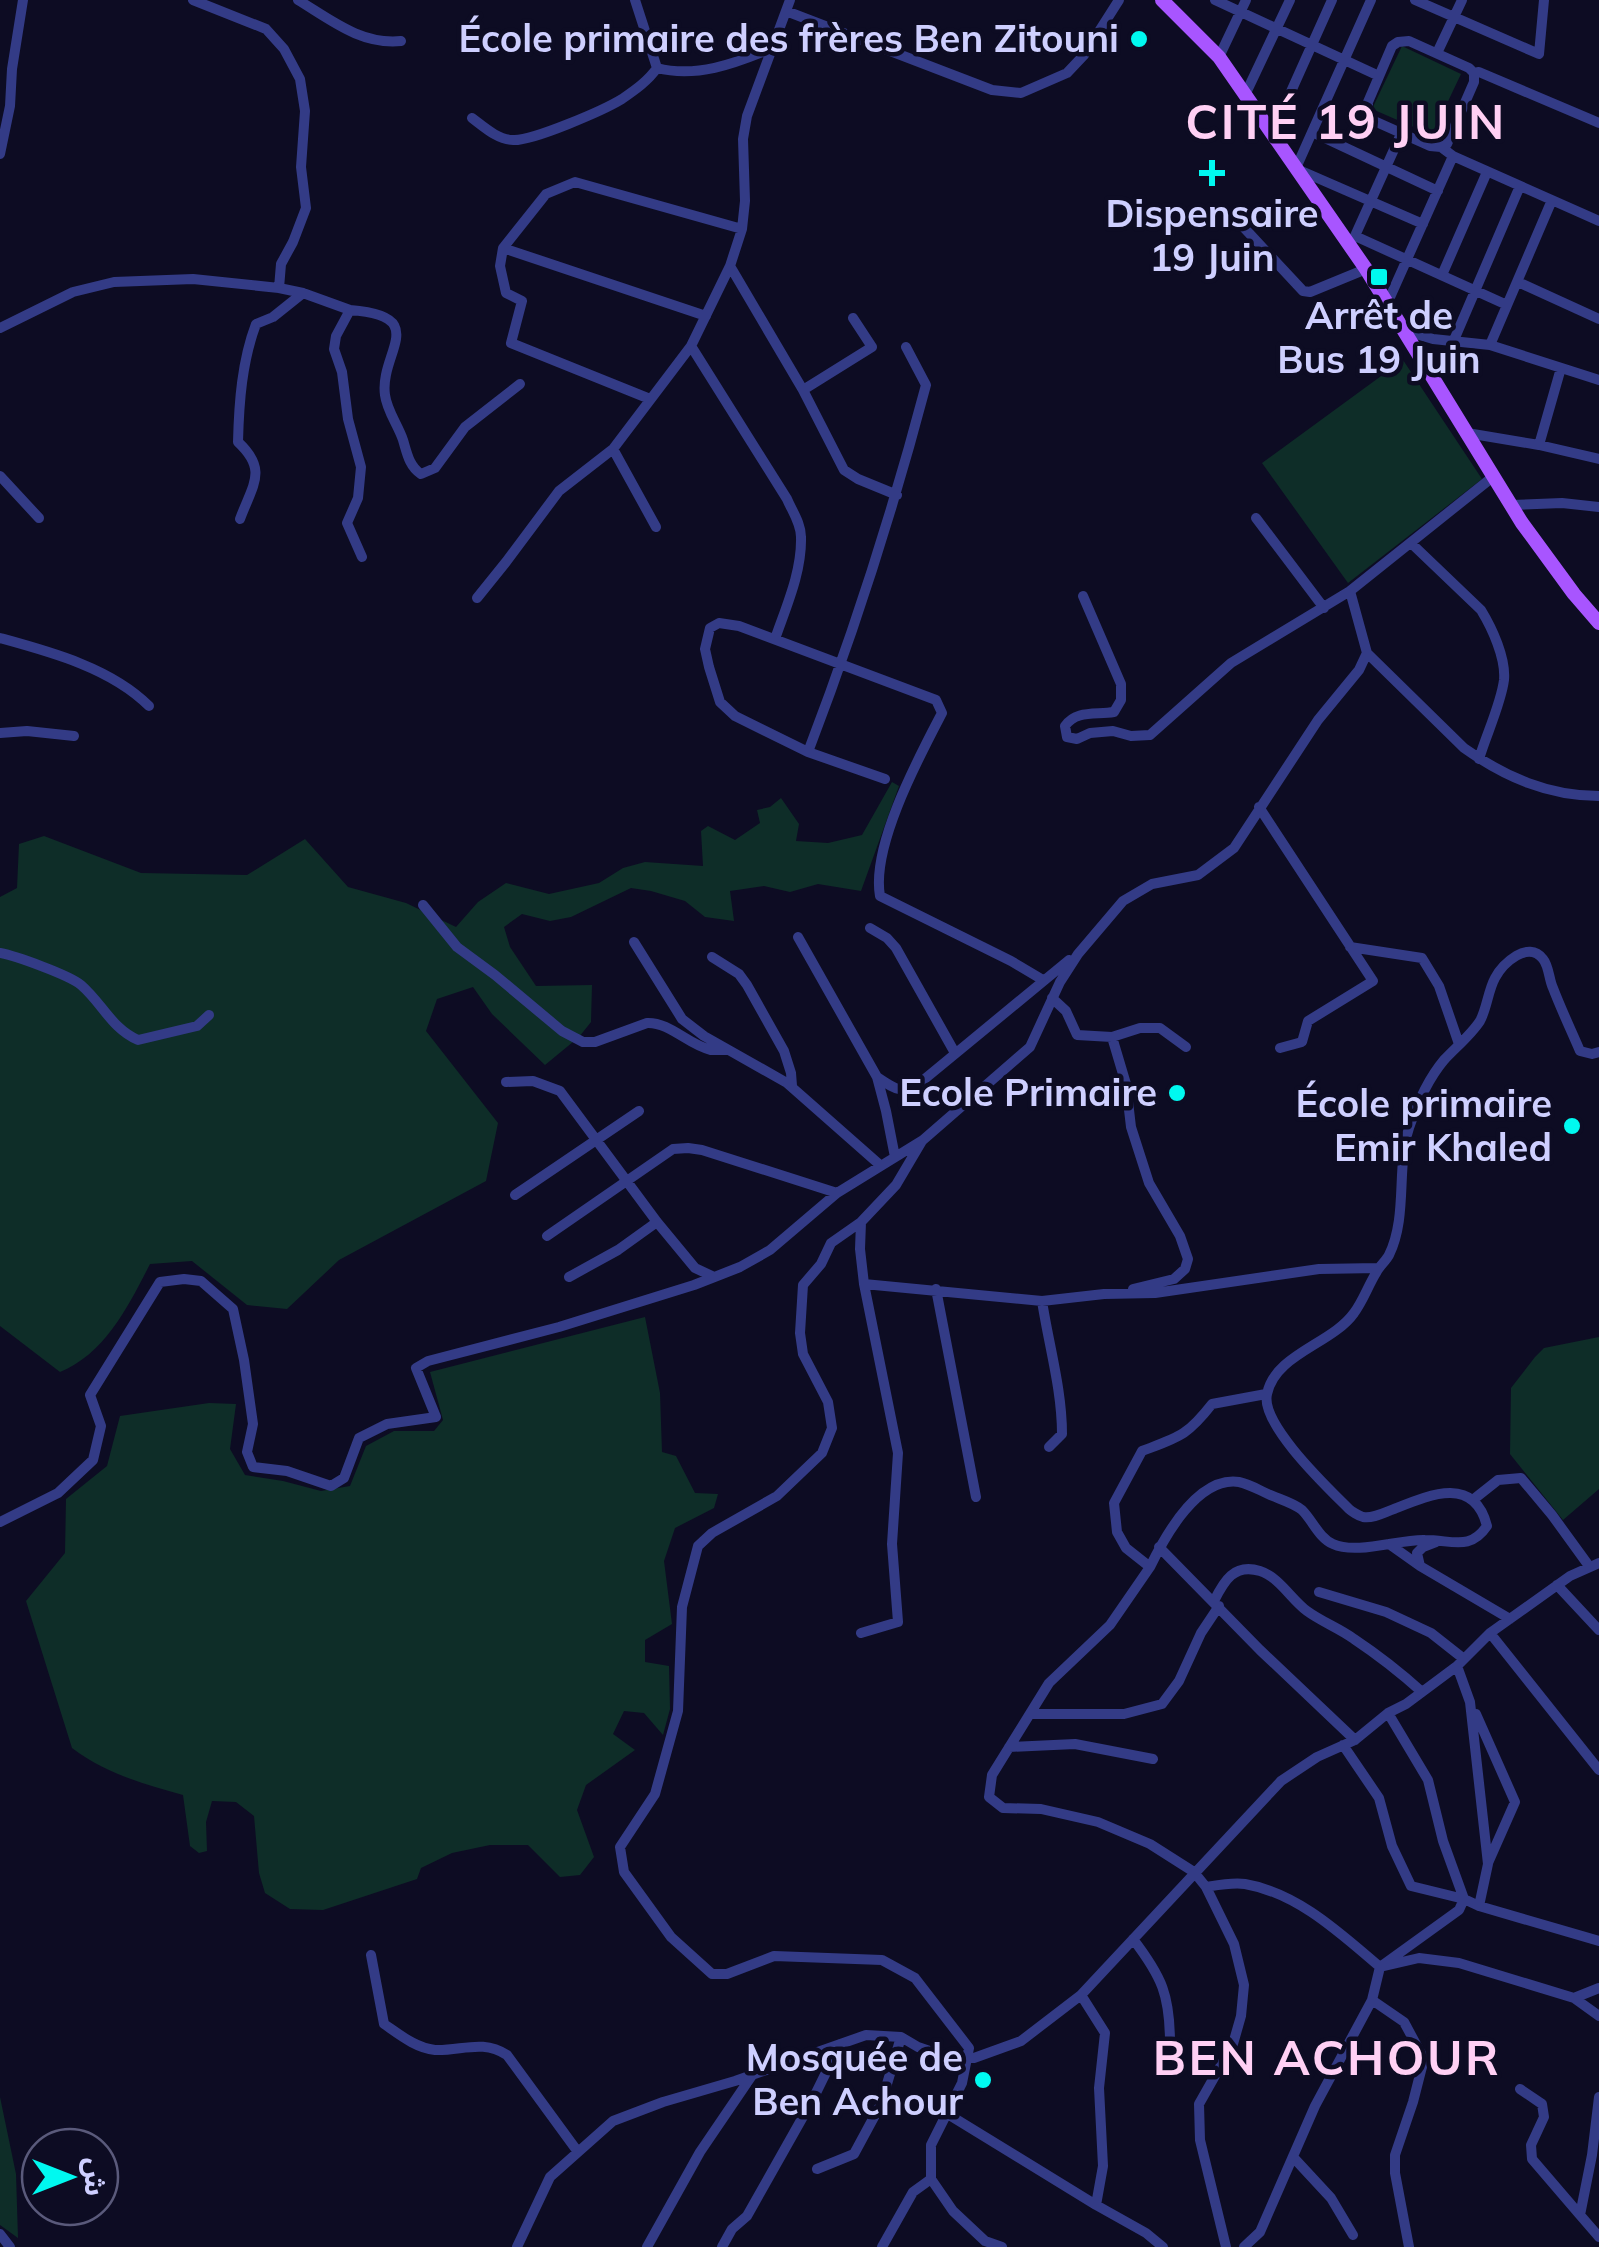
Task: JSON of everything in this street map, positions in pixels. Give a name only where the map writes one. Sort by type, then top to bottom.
[{"type":"main road","points":[[1162,0],[1219,56],[1297,169],[1353,241],[1387,304],[1511,505],[1599,623]]},
{"type":"street","points":[[0,154],[23,0]]},
{"type":"street","points":[[193,0],[266,29],[284,49],[300,79],[305,111],[301,167],[306,208],[281,264],[279,288]]},
{"type":"street","points":[[298,0],[350,32],[387,42],[401,40]]},
{"type":"street","points":[[635,0],[657,68]]},
{"type":"street","points":[[476,598],[559,492],[613,449],[692,346],[730,266],[742,229],[747,116],[788,5],[992,90],[1021,93],[1067,74],[1119,0]]},
{"type":"street","points":[[1215,0],[1379,76]]},
{"type":"street","points":[[1219,56],[1246,0]]},
{"type":"street","points":[[1245,95],[1290,0]]},
{"type":"street","points":[[1272,134],[1332,0]]},
{"type":"street","points":[[1371,0],[1297,169],[1423,224]]},
{"type":"street","points":[[1416,0],[1539,54],[1544,0]]},
{"type":"street","points":[[1437,53],[1462,0]]},
{"type":"street","points":[[1441,147],[1447,144],[1474,82],[1474,73],[1410,41],[1398,42],[1392,46],[1368,102],[1372,120],[1430,146],[1441,147],[1453,156],[1599,221]]},
{"type":"street","points":[[657,68],[698,71],[736,64],[770,49]]},
{"type":"street","points":[[472,118],[494,134],[511,140],[535,136],[620,100],[650,79],[657,68]]},
{"type":"street","points":[[1474,73],[1599,123]]},
{"type":"street","points":[[1312,132],[1438,191]]},
{"type":"street","points":[[1401,134],[1353,241],[1407,260],[1508,305]]},
{"type":"street","points":[[1387,304],[1453,156]]},
{"type":"street","points":[[1442,275],[1488,172]]},
{"type":"street","points":[[650,399],[511,344],[522,301],[506,293],[500,266],[504,248],[546,194],[574,182],[742,229]]},
{"type":"street","points":[[1454,340],[1520,186]]},
{"type":"street","points":[[1490,345],[1552,200]]},
{"type":"street","points":[[1212,209],[1236,218],[1302,291],[1310,292],[1366,268]]},
{"type":"street","points":[[504,248],[706,316]]},
{"type":"street","points":[[730,266],[803,390],[844,470],[897,496]]},
{"type":"street","points":[[0,328],[72,292],[114,282],[193,279],[279,288],[350,310],[376,312],[392,322],[396,336],[384,395],[409,458],[421,474],[435,468],[465,427],[520,384]]},
{"type":"street","points":[[1518,282],[1599,319]]},
{"type":"street","points":[[240,519],[256,474],[254,456],[238,442],[247,347],[256,324],[273,317],[302,293]]},
{"type":"street","points":[[350,310],[336,336],[334,349],[361,467],[358,498],[347,524],[362,558]]},
{"type":"street","points":[[803,390],[872,346],[853,318]]},
{"type":"street","points":[[1406,332],[1490,345],[1599,380]]},
{"type":"street","points":[[692,346],[799,524],[802,538],[795,583],[775,639]]},
{"type":"street","points":[[808,752],[897,496],[926,385],[906,347]]},
{"type":"street","points":[[1539,445],[1561,368]]},
{"type":"street","points":[[1467,433],[1599,459]]},
{"type":"street","points":[[613,449],[656,527]]},
{"type":"street","points":[[0,476],[39,518]]},
{"type":"street","points":[[1083,596],[1121,684],[1121,700],[1114,712],[1078,714],[1070,719],[1064,726],[1067,737],[1113,731],[1131,736],[1150,735],[1231,664],[1350,591],[1494,476]]},
{"type":"street","points":[[1511,505],[1599,507]]},
{"type":"street","points":[[1256,518],[1324,608]]},
{"type":"street","points":[[1412,544],[1481,610],[1501,659],[1502,687],[1479,759]]},
{"type":"street","points":[[1350,591],[1366,653],[1464,748],[1529,785],[1559,793],[1599,796]]},
{"type":"street","points":[[885,779],[808,752],[735,716],[720,702],[708,667],[705,649],[710,628],[720,623],[738,626],[936,700],[942,713],[898,804],[882,857],[880,896],[1043,980]]},
{"type":"street","points":[[0,638],[123,684],[149,706]]},
{"type":"street","points":[[0,1522],[58,1493],[93,1460],[101,1426],[90,1395],[160,1282],[201,1281],[233,1309],[253,1424],[247,1452],[253,1467],[287,1471],[331,1486],[344,1478],[359,1438],[387,1424],[436,1417],[416,1368],[428,1361],[559,1327],[694,1284],[740,1267],[770,1250],[837,1193],[923,1140],[1030,1046],[1060,982],[1123,901],[1152,884],[1198,875],[1234,848],[1318,720],[1359,670],[1366,653]]},
{"type":"street","points":[[0,733],[26,731],[74,736]]},
{"type":"street","points":[[1259,807],[1373,981],[1308,1021],[1302,1042],[1280,1048]]},
{"type":"street","points":[[423,905],[457,947],[562,1031],[583,1042],[595,1042],[656,1023],[711,1050],[728,1050]]},
{"type":"street","points":[[870,928],[896,948],[955,1053]]},
{"type":"street","points":[[798,937],[876,1077],[895,1157]]},
{"type":"street","points":[[634,942],[682,1019],[704,1036],[792,1086],[880,1165]]},
{"type":"street","points":[[1350,947],[1422,958],[1439,986],[1459,1044]]},
{"type":"street","points":[[1226,2247],[1200,2140],[1200,2104],[1233,2044],[1244,1985],[1234,1944],[1206,1886],[1150,1844],[1098,1822],[1041,1809],[1003,1808],[988,1797],[992,1775],[1049,1683],[1110,1625],[1194,1499],[1211,1488],[1236,1481],[1301,1508],[1318,1532],[1333,1544],[1354,1548],[1416,1540],[1470,1543],[1479,1537],[1487,1526],[1484,1512],[1474,1499],[1448,1493],[1425,1497],[1374,1516],[1361,1517],[1348,1510],[1282,1435],[1270,1414],[1266,1394],[1290,1359],[1331,1336],[1354,1314],[1378,1268],[1388,1258],[1398,1229],[1408,1130],[1423,1092],[1440,1064],[1480,1021],[1496,974],[1518,954],[1526,952],[1543,959],[1580,1051],[1599,1052]]},
{"type":"street","points":[[0,953],[80,983],[131,1038],[138,1040],[197,1026],[209,1016]]},
{"type":"street","points":[[876,1077],[900,1090],[921,1082],[1078,954]]},
{"type":"street","points":[[712,956],[740,974],[747,984],[784,1051],[792,1086]]},
{"type":"street","points":[[1052,998],[1066,1011],[1077,1035],[1112,1036],[1140,1028],[1160,1028],[1186,1047]]},
{"type":"street","points":[[1112,1036],[1126,1084],[1131,1127],[1149,1183],[1180,1236],[1188,1260],[1186,1269],[1174,1279],[1113,1294]]},
{"type":"street","points":[[506,1082],[533,1081],[560,1091],[657,1222],[695,1268],[712,1276]]},
{"type":"street","points":[[515,1195],[640,1111]]},
{"type":"street","points":[[923,1140],[896,1185],[862,1222],[831,1242],[821,1264],[803,1285],[803,1354],[828,1402],[832,1428],[822,1452],[777,1496],[712,1533],[698,1546],[682,1607],[678,1711],[655,1794],[620,1848],[624,1872],[671,1937],[712,1974],[728,1974],[774,1956],[882,1960],[915,1978],[969,2048],[962,2083],[930,2145],[932,2178],[953,2211],[985,2242],[1002,2247]]},
{"type":"street","points":[[546,1236],[673,1149],[702,1150],[837,1193]]},
{"type":"street","points":[[570,1277],[657,1222]]},
{"type":"street","points":[[862,1222],[864,1284],[898,1452],[892,1544],[898,1622],[862,1634]]},
{"type":"street","points":[[864,1284],[1042,1301],[1155,1293],[1318,1269],[1378,1268]]},
{"type":"street","points":[[936,1289],[976,1497]]},
{"type":"street","points":[[1042,1301],[1062,1404],[1062,1434],[1049,1446]]},
{"type":"street","points":[[1150,1567],[1126,1548],[1117,1532],[1114,1503],[1142,1451],[1182,1436],[1212,1404],[1266,1394]]},
{"type":"street","points":[[517,2247],[550,2177],[614,2121],[866,2034],[901,2037],[950,2058],[974,2058],[1021,2042],[1080,1995],[1281,1782],[1317,1756],[1355,1740],[1422,1692],[1510,1619],[1594,1565],[1521,1478],[1498,1480],[1474,1499]]},
{"type":"street","points":[[1420,1566],[1416,1558],[1422,1547],[1442,1540]]},
{"type":"street","points":[[1388,1543],[1510,1619]]},
{"type":"street","points":[[1159,1547],[1355,1740]]},
{"type":"street","points":[[1030,1714],[1124,1714],[1162,1704],[1178,1681],[1232,1572],[1248,1569],[1262,1571],[1276,1580],[1306,1610],[1353,1638],[1422,1692]]},
{"type":"street","points":[[1557,1586],[1599,1630]]},
{"type":"street","points":[[1320,1592],[1386,1612],[1430,1633],[1460,1662],[1470,1702],[1488,1864]]},
{"type":"street","points":[[1490,1634],[1599,1770]]},
{"type":"street","points":[[1470,1702],[1516,1802],[1488,1864],[1480,1906]]},
{"type":"street","points":[[1388,1714],[1428,1780],[1443,1842],[1464,1900]]},
{"type":"street","points":[[1009,1747],[1075,1744],[1153,1759]]},
{"type":"street","points":[[1343,1745],[1379,1798],[1392,1846],[1411,1886],[1599,1942]]},
{"type":"street","points":[[1206,1886],[1241,1883],[1282,1897],[1324,1921],[1380,1967]]},
{"type":"street","points":[[1244,2247],[1260,2232],[1315,2106],[1372,2000],[1380,1967],[1458,1910],[1464,1900]]},
{"type":"street","points":[[1133,1939],[1162,1983],[1170,2014],[1170,2044]]},
{"type":"street","points":[[371,1955],[384,2024],[409,2042],[433,2050],[478,2046],[495,2048],[507,2055],[578,2152]]},
{"type":"street","points":[[1380,1967],[1418,1958],[1460,1962],[1574,1998],[1599,2016]]},
{"type":"street","points":[[1574,1998],[1599,1988]]},
{"type":"street","points":[[1080,1995],[1105,2033],[1098,2088],[1104,2166],[1096,2205]]},
{"type":"street","points":[[1372,2000],[1404,2022],[1424,2058],[1395,2155],[1409,2247]]},
{"type":"street","points":[[817,2169],[854,2154],[881,2104],[901,2037]]},
{"type":"street","points":[[722,2247],[732,2229],[747,2216],[840,2044]]},
{"type":"street","points":[[647,2247],[700,2152],[752,2074]]},
{"type":"street","points":[[1520,2089],[1542,2104],[1544,2116],[1530,2144],[1532,2159],[1599,2237]]},
{"type":"street","points":[[1580,2215],[1599,2097]]},
{"type":"street","points":[[946,2113],[1163,2247]]},
{"type":"street","points":[[1293,2158],[1331,2198],[1353,2236]]},
{"type":"street","points":[[882,2247],[913,2192],[932,2178]]},
{"type":"street","points":[[0,2234],[10,2247]]},
{"type":"green space","points":[[1402,46],[1461,74],[1432,135],[1372,109]]},
{"type":"green space","points":[[1403,360],[1482,479],[1348,583],[1262,463]]},
{"type":"green space","points":[[892,782],[899,786],[861,891],[818,884],[790,892],[764,886],[730,891],[734,921],[705,917],[685,901],[631,888],[571,917],[550,921],[522,914],[504,927],[510,947],[536,986],[592,985],[591,1022],[545,1065],[492,1014],[473,987],[437,999],[426,1031],[498,1123],[486,1181],[339,1260],[287,1309],[247,1305],[192,1261],[150,1264],[103,1341],[60,1372],[0,1326],[0,897],[17,888],[19,844],[44,836],[141,873],[247,875],[305,839],[348,887],[406,903],[456,927],[478,902],[506,883],[549,894],[599,883],[623,868],[645,862],[703,866],[701,831],[708,826],[735,840],[760,823],[757,810],[770,807],[781,798],[799,824],[796,841],[828,843],[862,835]]},
{"type":"green space","points":[[645,1317],[660,1393],[662,1452],[676,1456],[695,1493],[718,1494],[714,1508],[675,1528],[664,1561],[672,1624],[645,1640],[645,1662],[669,1666],[670,1709],[663,1735],[644,1713],[624,1711],[613,1734],[635,1750],[586,1785],[577,1810],[594,1857],[580,1875],[560,1877],[528,1845],[490,1845],[452,1853],[421,1868],[417,1879],[323,1910],[290,1909],[265,1893],[259,1873],[254,1816],[236,1802],[212,1801],[206,1822],[207,1851],[199,1853],[190,1846],[183,1795],[111,1771],[72,1748],[26,1601],[65,1553],[66,1499],[107,1466],[120,1416],[209,1403],[236,1404],[230,1449],[245,1475],[321,1491],[350,1486],[366,1446],[394,1431],[434,1431],[443,1420],[430,1372]]},
{"type":"green space","points":[[1599,1337],[1599,1489],[1563,1520],[1510,1454],[1511,1388],[1544,1348]]},
{"type":"green space","points":[[0,2097],[16,2174],[18,2238],[0,2225]]},
{"type":"place","name":"École primaire des frères Ben Zitouni","points":[[1139,39]]},
{"type":"place","name":"Dispensaire 19 Juin","points":[[1212,173]]},
{"type":"place","name":"Arrêt de Bus 19 Juin","points":[[1379,277]]},
{"type":"place","name":"Ecole Primaire","points":[[1177,1093]]},
{"type":"place","name":"École primaire Emir Khaled","points":[[1572,1126]]},
{"type":"place","name":"Mosquée de Ben Achour","points":[[983,2080]]},
{"type":"district","name":"CITÉ 19 JUIN","points":[[1346,122]]},
{"type":"district","name":"BEN ACHOUR","points":[[1327,2058]]}]
